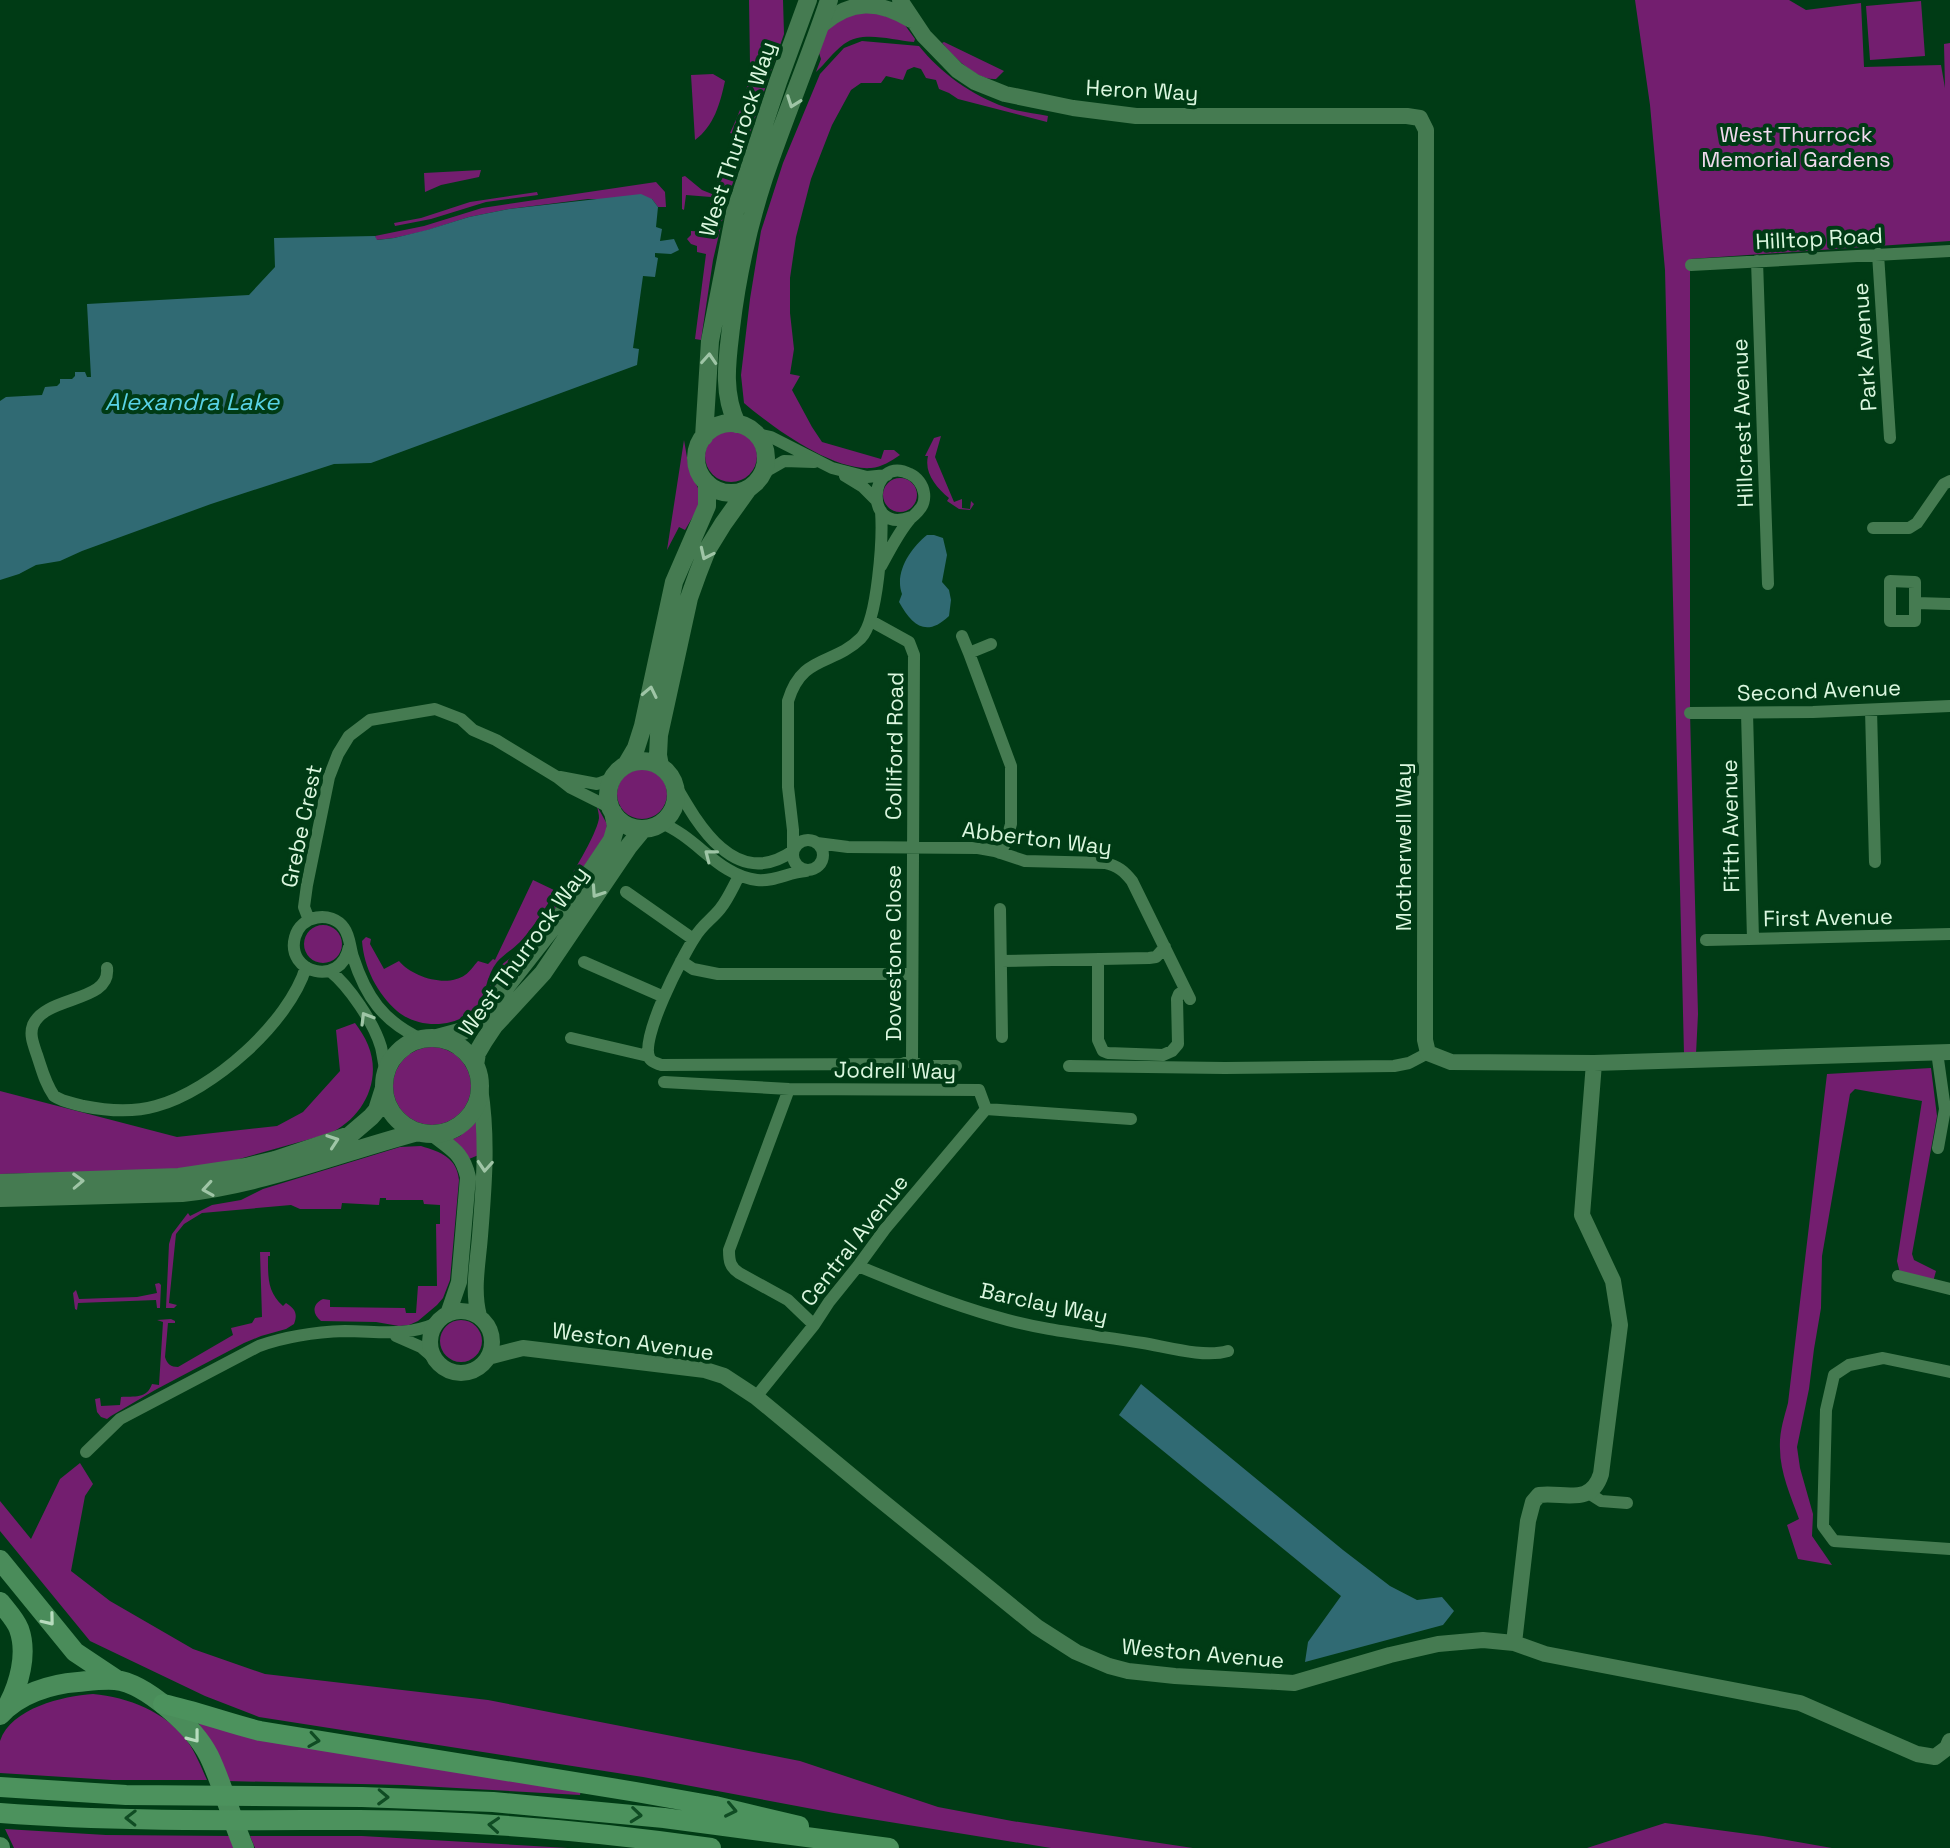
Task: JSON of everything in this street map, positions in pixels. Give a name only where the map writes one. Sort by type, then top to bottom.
[{"type":"highway","points":[[163,1704],[260,1731],[715,1806],[884,1847]]},
{"type":"highway","points":[[6,1788],[126,1795],[362,1797],[558,1807],[884,1847]]},
{"type":"highway","points":[[9,1814],[209,1821],[361,1820],[486,1824],[711,1848]]},
{"type":"main road","name":"West Thurrock Way","points":[[704,437],[710,341],[735,212],[808,0]]},
{"type":"main road","name":"West Thurrock Way","points":[[737,424],[731,411],[726,381],[742,264],[764,177],[829,0]]},
{"type":"main road","points":[[660,766],[659,735],[689,598],[707,550],[748,489],[763,473],[766,463],[766,453],[757,434],[737,424],[719,425],[704,437],[698,447],[696,459],[699,471],[716,490],[727,493],[748,489]]},
{"type":"main road","points":[[619,771],[640,761],[660,766],[676,789],[672,811],[652,826],[628,826],[612,810],[608,792],[619,771],[636,748],[674,582],[707,506],[707,483]]},
{"type":"main road","name":"West Thurrock Way","points":[[429,1039],[463,1031],[479,1018],[521,970],[612,840],[616,826],[612,810]]},
{"type":"main road","name":"West Thurrock Way","points":[[475,1065],[477,1053],[494,1026],[543,973],[617,864],[652,826]]},
{"type":"main road","points":[[0,1183],[179,1177],[246,1167],[300,1152],[350,1135],[371,1117],[377,1110],[391,1061],[408,1044],[429,1039],[453,1042],[460,1047],[475,1065],[479,1076],[477,1104],[464,1122],[452,1129],[425,1133],[270,1177],[182,1193],[0,1198]]},
{"type":"main road","points":[[385,1080],[387,1102],[394,1115],[404,1125],[425,1133]]},
{"type":"main road","points":[[0,1560],[75,1652],[117,1680],[163,1704],[186,1726],[208,1754],[244,1848]]},
{"type":"main road","points":[[0,1602],[20,1631],[22,1646],[22,1667],[4,1711]]},
{"type":"main road","points":[[4,1711],[28,1695],[58,1685],[117,1680]]},
{"type":"street","points":[[819,28],[843,6],[871,1],[913,20]]},
{"type":"street","name":"Heron Way","points":[[901,1],[939,54],[975,82],[1005,94],[1073,108],[1136,116],[1420,118]]},
{"type":"street","name":"Motherwell Way","points":[[1420,118],[1426,130],[1427,144],[1425,1040],[1428,1053]]},
{"type":"street","name":"Hilltop Road","points":[[1691,265],[1950,251]]},
{"type":"street","name":"Park Avenue","points":[[1878,254],[1890,438]]},
{"type":"street","name":"Hillcrest Avenue","points":[[1757,261],[1768,584]]},
{"type":"street","points":[[757,434],[771,437],[826,465],[863,487],[893,519],[911,517],[923,502],[922,486],[913,475],[905,472],[867,477],[826,465],[784,461],[763,473]]},
{"type":"street","points":[[806,871],[794,861],[789,804],[788,701],[802,673],[857,642],[871,621],[882,531],[876,490],[887,475]]},
{"type":"street","points":[[1873,528],[1909,528],[1917,523],[1944,484],[1950,481]]},
{"type":"street","points":[[878,573],[911,517]]},
{"type":"street","points":[[1916,603],[1950,604]]},
{"type":"street","name":"Colliford Road","points":[[871,621],[909,642],[914,655],[913,847]]},
{"type":"street","points":[[962,636],[1011,766],[1011,824],[1000,853]]},
{"type":"street","points":[[969,653],[991,644]]},
{"type":"street","name":"Second Avenue","points":[[1690,713],[1950,706]]},
{"type":"street","name":"Grebe Crest","points":[[309,920],[304,907],[307,885],[329,777],[349,736],[370,720],[435,709],[461,719],[473,730],[496,740],[612,810]]},
{"type":"street","points":[[1871,710],[1875,862]]},
{"type":"street","name":"Fifth Avenue","points":[[1747,713],[1753,939]]},
{"type":"street","name":"Grebe Crest","points":[[557,777],[597,784],[619,771]]},
{"type":"street","points":[[673,781],[715,844],[730,855],[758,864],[779,860],[799,843],[813,842]]},
{"type":"street","points":[[789,804],[799,826],[822,851],[821,864]]},
{"type":"street","points":[[652,826],[683,834],[728,871],[758,881],[814,869],[832,854],[848,847]]},
{"type":"street","name":"Abberton Way","points":[[813,842],[848,847],[978,848],[1025,861],[1105,863],[1120,868],[1132,881],[1188,994],[1179,994],[1177,999],[1178,1044],[1172,1051],[1163,1055],[1103,1051],[1098,1040],[1098,959]]},
{"type":"street","name":"Dovestone Close","points":[[912,1060],[913,847]]},
{"type":"street","points":[[648,1056],[655,1020],[681,961],[702,926],[722,907],[739,876]]},
{"type":"street","points":[[626,892],[693,939]]},
{"type":"street","points":[[1000,909],[1002,1037]]},
{"type":"street","points":[[349,947],[342,964],[330,971],[317,972],[306,967],[296,955],[294,947],[298,930],[309,920],[321,917],[339,923],[347,933],[362,982],[377,1007],[402,1030],[429,1039]]},
{"type":"street","name":"First Avenue","points":[[1706,940],[1950,934]]},
{"type":"street","points":[[1001,961],[1156,957],[1165,947]]},
{"type":"street","points":[[681,961],[693,969],[718,974],[912,974]]},
{"type":"street","points":[[584,962],[664,997]]},
{"type":"street","points":[[107,968],[108,975],[101,988],[46,1010],[33,1025],[32,1032],[42,1071],[54,1096],[68,1102],[115,1111],[158,1106],[192,1091],[224,1069],[250,1048],[278,1017],[291,1000],[306,967]]},
{"type":"street","points":[[330,971],[343,982],[373,1028],[380,1045],[385,1080]]},
{"type":"street","points":[[571,1038],[648,1056],[659,1065],[902,1064],[912,1060],[920,1066],[956,1066]]},
{"type":"street","points":[[1069,1066],[1394,1066],[1409,1063],[1428,1053],[1451,1062],[1594,1063],[1943,1052],[1945,1109],[1938,1148]]},
{"type":"street","points":[[1514,1643],[1528,1521],[1533,1502],[1539,1495],[1590,1494],[1601,1474],[1620,1325],[1613,1281],[1582,1215],[1594,1063]]},
{"type":"street","points":[[664,1082],[789,1089],[729,1250],[729,1261],[733,1269],[788,1300],[814,1325]]},
{"type":"street","points":[[479,1316],[475,1293],[486,1155],[480,1088]]},
{"type":"street","name":"Jodrell Way","points":[[789,1089],[979,1090],[986,1109]]},
{"type":"street","points":[[986,1109],[1131,1119]]},
{"type":"street","name":"Central Avenue","points":[[756,1397],[885,1229],[986,1109]]},
{"type":"street","points":[[425,1133],[459,1155],[465,1163],[468,1177],[459,1282],[431,1338],[435,1359]]},
{"type":"street","name":"Barclay Way","points":[[858,1266],[918,1291],[998,1317],[1180,1349],[1218,1354],[1228,1351]]},
{"type":"street","points":[[1898,1276],[1950,1289]]},
{"type":"street","points":[[86,1452],[120,1419],[278,1339],[309,1333],[345,1331],[389,1334],[423,1329],[463,1311],[479,1316],[485,1322],[492,1344],[488,1357],[477,1369],[460,1373],[442,1367],[421,1347],[389,1334]]},
{"type":"street","name":"Weston Avenue","points":[[490,1331],[523,1348],[705,1370],[724,1376],[756,1397],[1037,1627],[1076,1652],[1109,1666],[1175,1676],[1294,1683],[1438,1644],[1483,1640],[1514,1643],[1545,1654],[1800,1703],[1917,1754],[1935,1757],[1947,1748],[1950,1741]]},
{"type":"street","name":"Weston Avenue","points":[[488,1357],[523,1348]]},
{"type":"street","points":[[1950,1372],[1883,1358],[1849,1365],[1834,1375],[1826,1410],[1823,1526],[1834,1541],[1950,1549]]},
{"type":"street","points":[[1590,1494],[1601,1501],[1627,1503]]},
{"type":"green space","points":[[749,0],[783,0],[784,34],[771,71],[750,64]]},
{"type":"green space","name":"West Thurrock Memorial Gardens","points":[[1635,0],[1789,0],[1806,10],[1861,3],[1864,67],[1941,65],[1945,88],[1944,44],[1950,43],[1950,241],[1690,259],[1690,713],[1698,1014],[1696,1054],[1684,1054],[1665,270],[1650,105]]},
{"type":"green space","points":[[1921,1],[1925,56],[1870,60],[1866,6]]},
{"type":"green space","points":[[854,7],[902,21],[914,42],[878,37],[852,40],[840,47],[816,72],[829,23]]},
{"type":"green space","points":[[862,41],[919,46],[947,74],[980,96],[1010,109],[1048,116],[1047,122],[958,99],[939,89],[936,80],[926,78],[921,69],[914,67],[907,70],[903,80],[886,76],[881,83],[861,83],[851,90],[832,125],[811,179],[796,237],[790,278],[794,349],[790,374],[800,376],[792,390],[822,442],[881,459],[884,450],[894,450],[900,455],[871,468],[855,467],[821,455],[770,424],[744,403],[741,375],[761,231],[783,163],[820,74],[844,48]]},
{"type":"green space","points":[[944,42],[1004,71],[996,79],[981,76],[959,61]]},
{"type":"green space","points":[[750,68],[770,74],[728,197],[715,193],[720,186],[717,181],[721,180],[722,164],[737,135],[730,133],[743,102]]},
{"type":"green space","points":[[713,74],[725,81],[721,98],[712,121],[695,140],[691,75]]},
{"type":"green space","points":[[481,170],[479,177],[441,185],[425,192],[424,173]]},
{"type":"green space","points":[[685,176],[702,190],[727,200],[713,260],[701,340],[695,339],[706,254],[697,252],[697,246],[687,239],[691,231],[708,232],[711,197],[686,195],[682,209],[682,177]]},
{"type":"green space","points":[[656,182],[665,192],[666,207],[658,207],[652,199],[588,199],[469,217],[394,238],[376,240],[375,236],[424,226],[482,208]]},
{"type":"green space","points":[[537,192],[538,195],[486,202],[431,219],[395,226],[394,223],[470,202]]},
{"type":"green space","points":[[731,430],[750,437],[757,456],[750,475],[731,482],[712,475],[705,456],[712,437]]},
{"type":"green space","points":[[941,436],[935,457],[954,502],[962,499],[962,508],[970,509],[971,501],[974,504],[970,510],[959,509],[947,501],[949,498],[929,474],[928,456],[925,456],[934,438]]},
{"type":"green space","points":[[684,440],[689,469],[698,488],[698,508],[685,530],[679,527],[667,550]]},
{"type":"green space","points":[[900,478],[912,483],[917,495],[912,507],[900,512],[888,507],[883,495],[888,483]]},
{"type":"green space","points":[[642,769],[659,777],[667,794],[659,811],[642,819],[625,811],[617,794],[625,777]]},
{"type":"green space","points":[[597,806],[607,824],[606,834],[512,972],[487,996],[497,971],[527,942],[577,866],[599,818]]},
{"type":"green space","points":[[533,880],[556,891],[525,936],[497,962],[480,1002],[468,1014],[448,1023],[416,1021],[397,1011],[383,996],[366,961],[362,941],[366,937],[371,939],[370,944],[384,969],[399,961],[412,972],[430,979],[458,979],[478,961],[488,964],[495,960]]},
{"type":"green space","points":[[323,925],[337,930],[342,944],[337,958],[323,963],[309,958],[304,944],[309,930]]},
{"type":"green space","points":[[355,1023],[367,1042],[372,1059],[371,1085],[360,1109],[340,1128],[328,1134],[225,1163],[174,1170],[0,1174],[0,1091],[177,1137],[277,1126],[303,1112],[340,1071],[336,1030]]},
{"type":"green space","points":[[432,1047],[447,1050],[459,1059],[468,1071],[471,1086],[468,1101],[459,1113],[447,1122],[432,1125],[417,1122],[405,1113],[396,1101],[393,1086],[396,1071],[405,1059],[417,1050]]},
{"type":"green space","points":[[1931,1068],[1937,1116],[1912,1254],[1914,1260],[1936,1271],[1933,1282],[1900,1273],[1897,1261],[1922,1101],[1855,1089],[1850,1094],[1822,1256],[1821,1308],[1797,1447],[1813,1514],[1812,1536],[1832,1565],[1798,1559],[1787,1525],[1799,1519],[1784,1475],[1780,1443],[1788,1403],[1827,1074]]},
{"type":"green space","points":[[476,1122],[481,1154],[469,1159],[451,1140]]},
{"type":"green space","points":[[421,1146],[447,1157],[455,1166],[459,1180],[450,1280],[443,1298],[418,1321],[399,1326],[376,1322],[321,1321],[315,1312],[315,1306],[323,1299],[330,1300],[330,1307],[405,1308],[406,1313],[416,1313],[418,1286],[437,1286],[436,1224],[440,1224],[440,1205],[424,1204],[423,1200],[386,1198],[380,1198],[379,1205],[342,1203],[341,1209],[300,1209],[291,1205],[202,1213],[184,1224],[176,1234],[169,1303],[177,1305],[166,1308],[169,1244],[172,1234],[188,1213],[190,1216],[212,1205],[241,1200],[263,1189],[400,1147]]},
{"type":"green space","points":[[260,1252],[270,1252],[268,1270],[271,1289],[283,1306],[286,1303],[294,1309],[294,1324],[244,1343],[107,1419],[101,1417],[95,1399],[100,1398],[101,1406],[120,1405],[121,1397],[140,1396],[152,1384],[159,1385],[163,1322],[157,1320],[175,1321],[168,1323],[165,1357],[170,1365],[178,1367],[233,1335],[231,1328],[262,1317]]},
{"type":"green space","points":[[159,1283],[160,1308],[157,1308],[156,1300],[78,1303],[75,1309],[73,1293],[76,1290],[79,1299],[137,1297],[157,1293],[155,1284]]},
{"type":"green space","points":[[461,1320],[476,1326],[482,1341],[476,1356],[461,1362],[446,1356],[440,1341],[446,1326]]},
{"type":"green space","points":[[80,1463],[93,1484],[85,1496],[71,1571],[110,1601],[193,1649],[265,1674],[488,1700],[800,1761],[938,1807],[1193,1848],[1051,1848],[834,1813],[643,1777],[259,1717],[205,1696],[90,1641],[0,1531],[0,1501],[31,1539],[60,1479]]},
{"type":"green space","points":[[93,1694],[133,1703],[168,1722],[190,1746],[207,1780],[112,1780],[0,1773],[0,1741],[15,1720],[53,1701]]},
{"type":"green space","points":[[198,1722],[581,1790],[580,1795],[403,1785],[227,1781]]},
{"type":"green space","points":[[1665,1823],[1763,1836],[1832,1848],[1587,1848]]},
{"type":"green space","points":[[5,1829],[106,1835],[229,1836],[234,1848],[14,1848]]},
{"type":"green space","points":[[250,1836],[362,1836],[568,1848],[255,1848]]},
{"type":"water","name":"Alexandra Lake","points":[[641,194],[652,199],[658,207],[656,227],[662,229],[660,241],[674,239],[679,250],[671,254],[655,253],[658,258],[655,277],[643,276],[633,348],[639,349],[637,365],[371,463],[334,464],[211,504],[60,561],[36,565],[0,580],[0,401],[6,397],[42,395],[45,387],[57,386],[60,379],[72,379],[75,372],[85,372],[87,377],[91,377],[87,304],[249,295],[275,267],[274,238],[394,238],[509,209]]},
{"type":"water","points":[[927,535],[943,538],[947,555],[942,582],[949,590],[951,600],[949,616],[941,623],[926,627],[914,622],[899,602],[902,569],[915,547]]},
{"type":"water","points":[[1141,1384],[1390,1586],[1417,1600],[1442,1597],[1454,1611],[1443,1625],[1305,1662],[1308,1642],[1341,1596],[1119,1415]]}]
